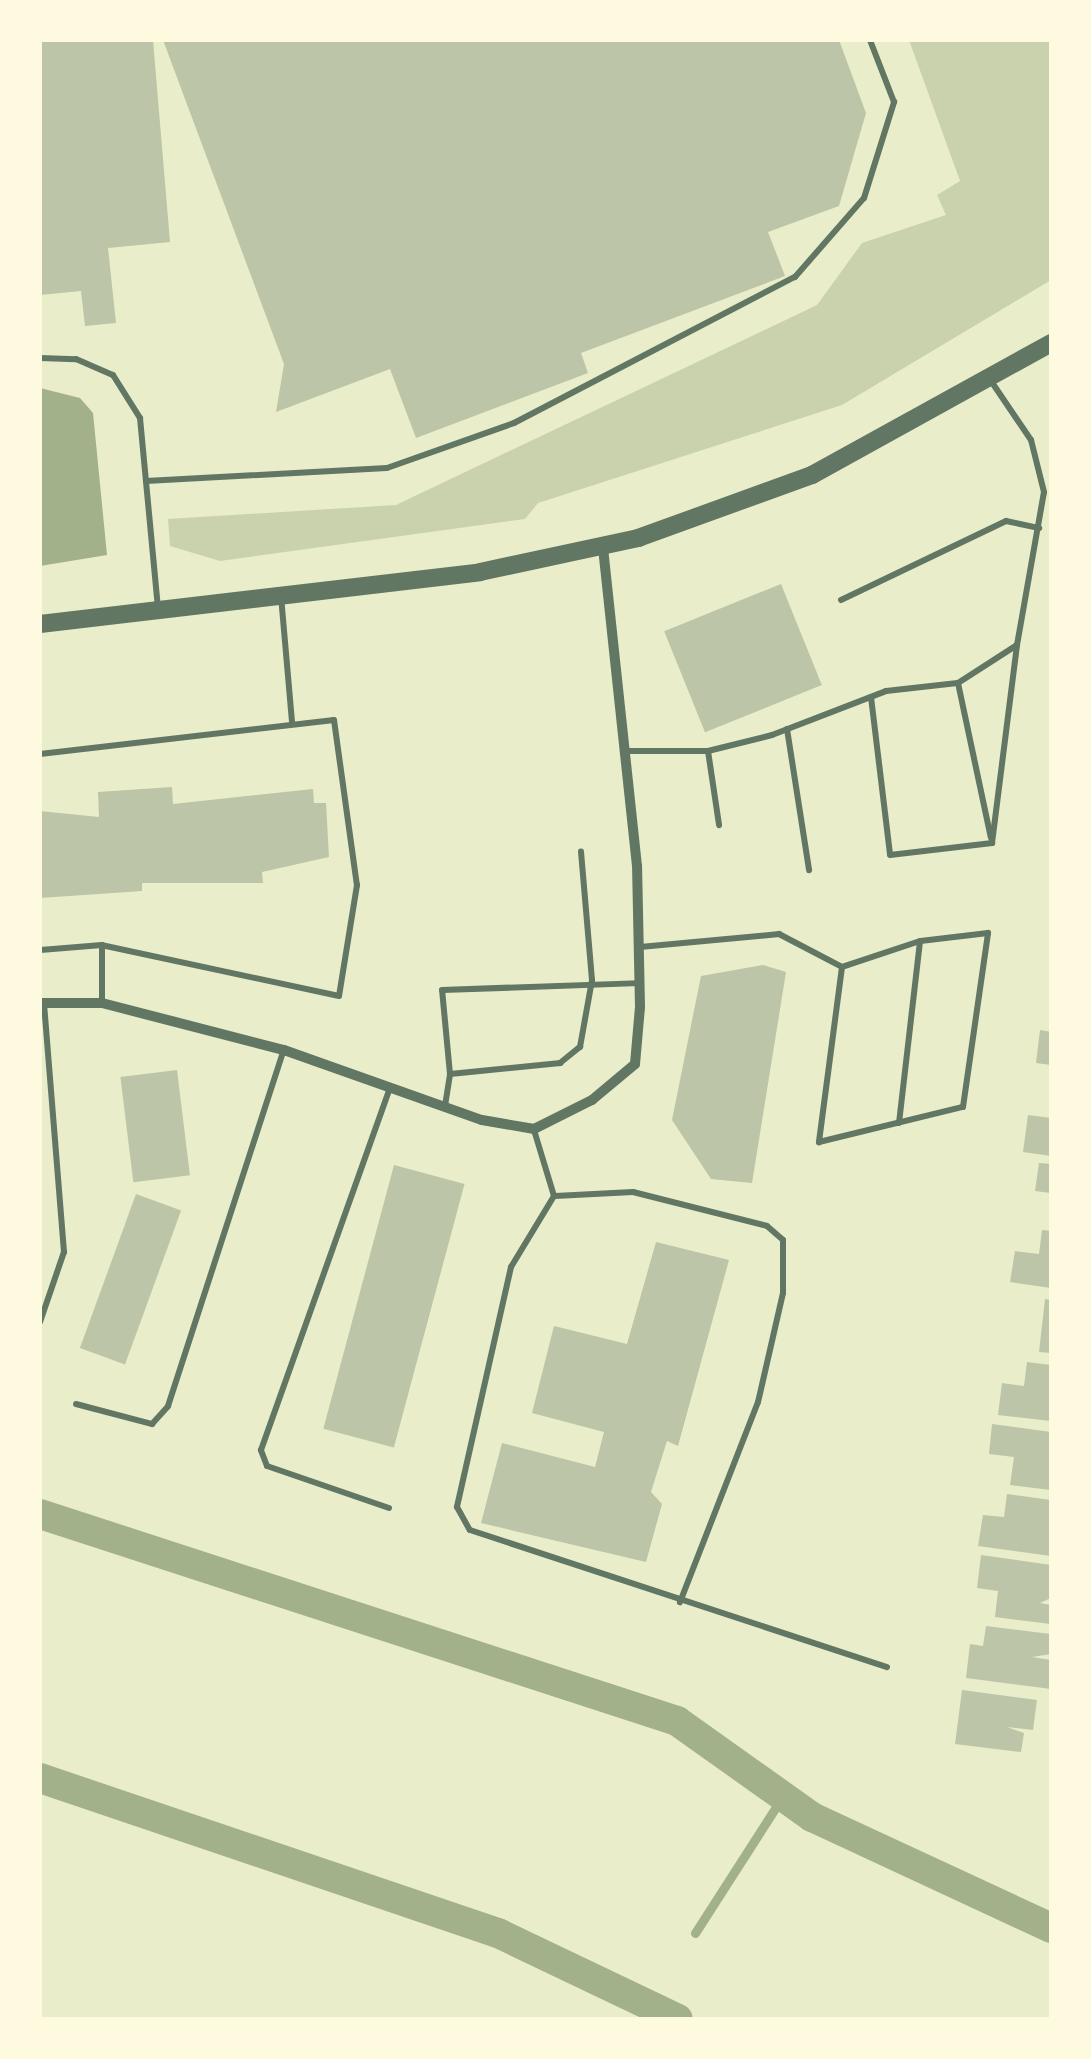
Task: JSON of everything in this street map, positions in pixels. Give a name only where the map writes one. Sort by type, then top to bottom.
[{"type":"street","points":[[40,624],[281,595],[603,546],[812,475],[1051,344]]},
{"type":"street","points":[[42,1003],[102,1003],[284,1050],[445,1107],[534,1129],[592,1100],[635,1064],[639,983],[623,752],[603,546]]},
{"type":"lane","points":[[146,481],[387,468],[514,423],[794,277],[864,198],[894,102],[870,40]]},
{"type":"lane","points":[[40,358],[76,359],[113,376],[140,418],[158,610]]},
{"type":"lane","points":[[991,380],[1040,462],[1039,528],[1017,645],[992,843]]},
{"type":"lane","points":[[841,600],[1006,520],[1039,528]]},
{"type":"lane","points":[[281,595],[292,723]]},
{"type":"lane","points":[[623,752],[708,751],[787,728],[871,697],[958,682],[1017,645]]},
{"type":"lane","points":[[958,682],[992,843]]},
{"type":"lane","points":[[871,697],[890,855],[992,843]]},
{"type":"lane","points":[[40,754],[334,720],[358,885],[338,996],[102,945],[40,950]]},
{"type":"lane","points":[[787,728],[809,870]]},
{"type":"lane","points":[[708,751],[719,825]]},
{"type":"lane","points":[[450,1074],[560,1064],[580,1047],[592,980],[582,851]]},
{"type":"lane","points":[[638,948],[778,934],[842,967],[920,941],[988,933],[962,1107],[819,1142],[842,967]]},
{"type":"lane","points":[[899,1123],[920,941]]},
{"type":"lane","points":[[102,945],[102,1003]]},
{"type":"lane","points":[[445,1107],[450,1074],[442,990],[592,980],[639,983]]},
{"type":"lane","points":[[40,1322],[64,1252],[42,1003]]},
{"type":"lane","points":[[76,1404],[152,1424],[168,1406],[284,1050]]},
{"type":"lane","points":[[40,1076],[50,1076]]},
{"type":"lane","points":[[390,1088],[261,1450],[266,1466],[390,1508]]},
{"type":"lane","points":[[534,1129],[554,1196],[511,1266],[457,1507],[470,1530],[887,1667]]},
{"type":"lane","points":[[554,1196],[632,1192],[767,1226],[783,1240],[783,1293],[758,1402],[680,1602]]},
{"type":"shaded area","points":[[909,40],[1051,40],[1051,280],[842,405],[538,503],[525,519],[220,561],[170,546],[168,519],[396,505],[817,305],[862,243],[946,215],[937,195],[960,181]]},
{"type":"shaded area","points":[[40,388],[80,398],[93,413],[107,555],[40,566]]},
{"type":"building","points":[[40,40],[153,40],[170,242],[108,248],[116,323],[85,326],[81,291],[40,295]]},
{"type":"building","points":[[163,40],[839,40],[866,113],[839,206],[768,232],[785,276],[581,353],[588,373],[416,438],[390,369],[276,412],[284,364]]},
{"type":"building","points":[[781,584],[822,685],[705,732],[664,631]]},
{"type":"building","points":[[172,787],[173,804],[313,789],[314,803],[326,803],[329,857],[262,872],[263,883],[142,883],[142,891],[40,898],[40,811],[99,817],[98,792]]},
{"type":"building","points":[[763,965],[786,972],[752,1183],[711,1179],[672,1120],[701,976]]},
{"type":"building","points":[[1040,1030],[1051,1032],[1051,1065],[1036,1063]]},
{"type":"building","points":[[177,1070],[190,1175],[133,1182],[120,1077]]},
{"type":"building","points":[[1028,1115],[1051,1118],[1051,1156],[1023,1152]]},
{"type":"building","points":[[1039,1163],[1051,1164],[1051,1193],[1035,1191]]},
{"type":"building","points":[[394,1165],[465,1184],[394,1448],[323,1429]]},
{"type":"building","points":[[136,1194],[181,1210],[125,1365],[80,1348]]},
{"type":"building","points":[[1042,1230],[1051,1231],[1051,1288],[1010,1282],[1015,1251],[1039,1254]]},
{"type":"building","points":[[656,1242],[729,1260],[678,1446],[667,1441],[651,1492],[662,1504],[646,1562],[481,1523],[502,1443],[595,1467],[604,1432],[532,1413],[554,1326],[627,1344]]},
{"type":"building","points":[[1045,1299],[1051,1300],[1051,1353],[1039,1352]]},
{"type":"building","points":[[1027,1362],[1051,1365],[1051,1421],[998,1415],[1002,1383],[1024,1386]]},
{"type":"building","points":[[992,1424],[1051,1432],[1051,1490],[1010,1485],[1014,1457],[989,1454]]},
{"type":"building","points":[[1007,1494],[1051,1500],[1051,1556],[978,1546],[983,1515],[1004,1517]]},
{"type":"building","points":[[981,1555],[1051,1565],[1051,1598],[1040,1603],[1051,1605],[1051,1624],[995,1617],[998,1591],[977,1588]]},
{"type":"building","points":[[986,1626],[1051,1634],[1051,1654],[1032,1657],[1051,1660],[1051,1689],[966,1678],[970,1644],[983,1646]]},
{"type":"building","points":[[962,1690],[1037,1700],[1033,1730],[1007,1727],[1024,1733],[1021,1752],[955,1744]]},
{"type":"waterway","points":[[40,1514],[677,1721],[812,1817],[1051,1928]]},
{"type":"waterway","points":[[40,1778],[498,1933],[678,2019]]},
{"type":"waterway","points":[[695,1933],[783,1796]]}]
